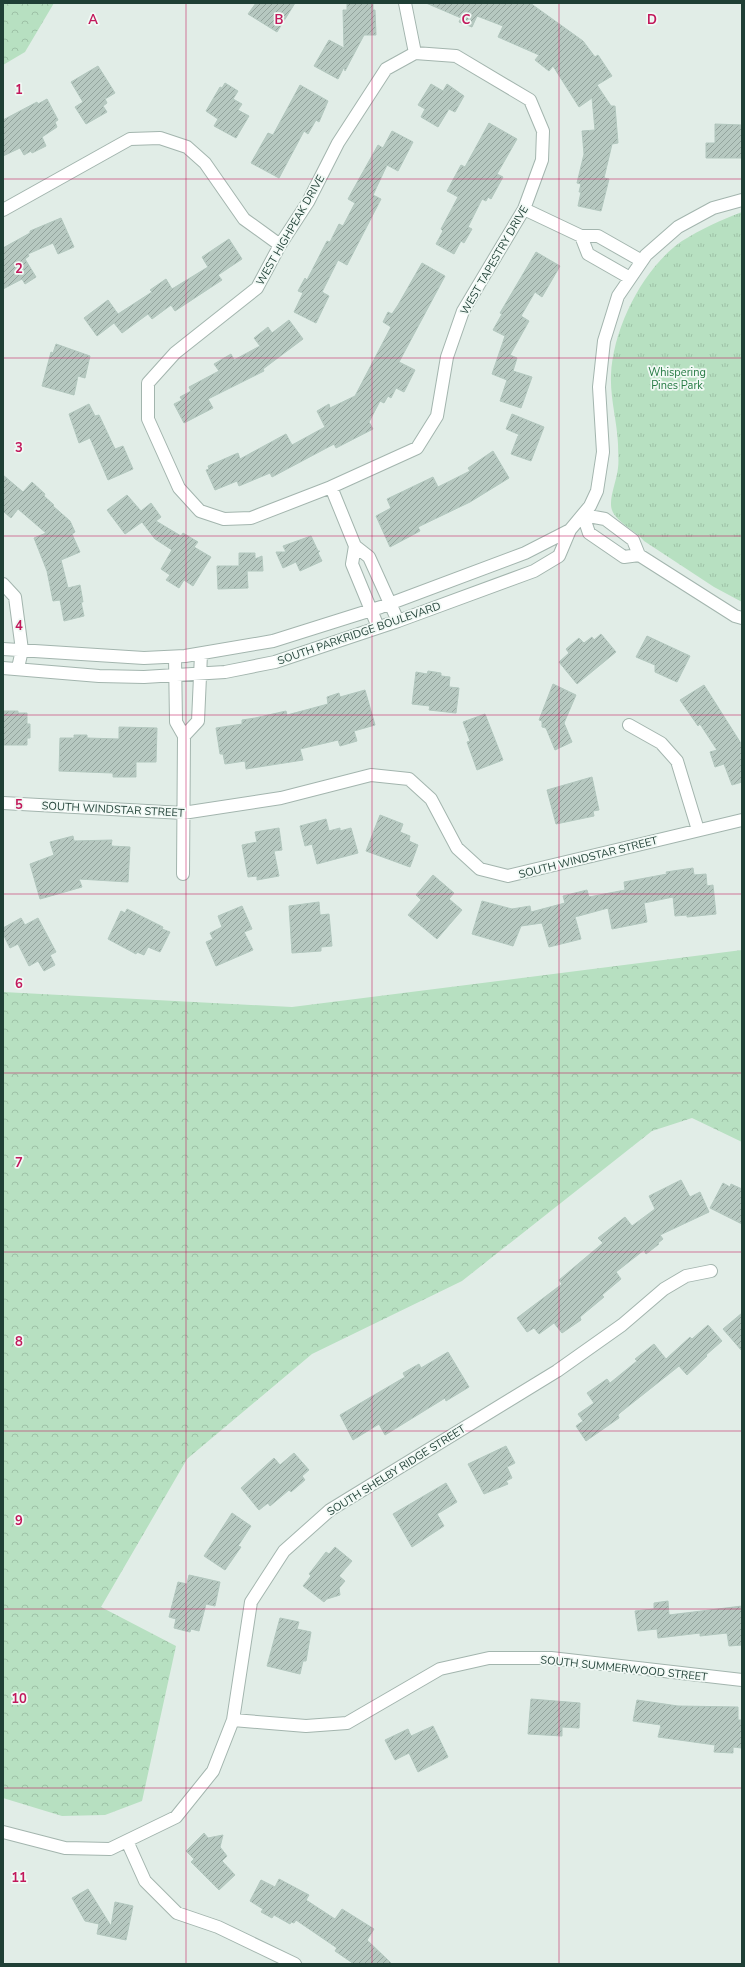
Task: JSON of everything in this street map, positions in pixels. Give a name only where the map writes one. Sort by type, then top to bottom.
[{"type":"street","points":[[405,3],[415,53]]},
{"type":"street","name":"WEST TAPESTRY DRIVE","points":[[330,487],[417,448],[437,416],[447,357],[463,311],[524,209],[542,160],[543,131],[530,100],[456,56],[415,53]]},
{"type":"street","name":"WEST HIGHPEAK DRIVE","points":[[330,487],[252,518],[224,519],[200,511],[179,488],[148,419],[148,383],[175,353],[257,288],[280,245],[308,202],[338,143],[386,69],[415,53]]},
{"type":"street","points":[[3,210],[130,139],[160,138],[187,147],[205,163],[244,219],[280,245]]},
{"type":"street","name":"SOUTH PARKRIDGE BOULEVARD","points":[[3,668],[18,668],[99,676],[144,677],[225,672],[275,662],[398,621],[534,571],[559,556],[570,530],[597,492],[603,452],[598,387],[604,341],[618,296],[646,255],[678,228],[713,208],[742,200]]},
{"type":"street","points":[[524,209],[581,236],[598,236],[642,261]]},
{"type":"street","points":[[581,236],[588,254],[630,278]]},
{"type":"street","points":[[330,487],[355,546],[369,557],[398,621]]},
{"type":"street","points":[[639,555],[624,557],[588,533],[582,515],[605,519],[633,540],[639,555],[735,616],[742,618]]},
{"type":"street","name":"SOUTH PARKRIDGE BOULEVARD","points":[[3,649],[144,658],[201,654],[273,641],[371,610],[525,553],[570,530]]},
{"type":"street","points":[[355,546],[352,564],[378,627]]},
{"type":"street","points":[[3,584],[15,597],[22,650],[18,668]]},
{"type":"street","points":[[184,736],[198,721],[201,654]]},
{"type":"street","points":[[175,657],[174,675],[176,722],[184,736],[183,874]]},
{"type":"street","points":[[629,725],[661,743],[677,761],[698,830]]},
{"type":"street","name":"SOUTH WINDSTAR STREET","points":[[3,803],[183,813],[281,798],[371,775],[409,779],[431,799],[457,848],[480,869],[508,876],[742,820]]},
{"type":"street","name":"SOUTH SHELBY RIDGE STREET","points":[[3,1832],[65,1848],[110,1849],[176,1817],[213,1771],[233,1720],[251,1602],[284,1551],[330,1510],[557,1371],[622,1325],[664,1289],[686,1276],[711,1271]]},
{"type":"street","name":"SOUTH SUMMERWOOD STREET","points":[[233,1720],[306,1726],[347,1723],[440,1669],[489,1658],[551,1658],[742,1680]]},
{"type":"street","points":[[127,1841],[145,1881],[177,1913],[218,1927],[296,1964]]},
{"type":"green space","points":[[3,3],[54,3],[25,52],[3,65]]},
{"type":"green space","name":"Whispering Pines Park","points":[[742,212],[742,602],[714,587],[644,541],[621,522],[614,514],[611,501],[617,473],[618,456],[611,375],[617,338],[624,319],[643,283],[655,267],[682,241],[711,225]]},
{"type":"green space","points":[[742,950],[742,1142],[692,1118],[652,1131],[462,1281],[312,1354],[187,1459],[101,1607],[176,1646],[142,1801],[105,1815],[62,1816],[3,1798],[3,992],[292,1007]]},
{"type":"building","points":[[256,3],[295,3],[277,32],[248,14]]},
{"type":"building","points":[[347,3],[373,3],[373,10],[375,10],[376,35],[364,35],[345,71],[344,67],[338,79],[314,66],[329,40],[344,48],[343,10],[347,10]]},
{"type":"building","points":[[426,3],[530,3],[583,41],[595,57],[598,55],[612,76],[597,85],[611,106],[615,106],[618,143],[612,144],[604,178],[609,179],[601,211],[578,206],[581,184],[577,183],[584,154],[582,131],[595,130],[592,98],[579,107],[553,66],[549,71],[535,60],[539,55],[498,37],[503,26],[477,16],[472,27],[459,22],[461,18]]},
{"type":"building","points":[[98,66],[115,93],[105,99],[107,103],[103,106],[107,112],[86,124],[75,107],[83,102],[71,82]]},
{"type":"building","points":[[225,83],[238,91],[233,99],[242,104],[238,110],[249,116],[236,138],[214,126],[218,119],[206,111],[220,87],[222,88]]},
{"type":"building","points":[[431,84],[443,91],[447,84],[464,96],[455,112],[449,109],[438,127],[421,117],[425,109],[418,105]]},
{"type":"building","points":[[300,85],[328,101],[319,122],[316,120],[308,134],[304,131],[279,178],[251,163],[268,133],[273,135]]},
{"type":"building","points":[[47,99],[58,120],[55,122],[57,127],[42,137],[46,146],[24,155],[20,148],[3,156],[3,120],[37,102],[38,104]]},
{"type":"building","points":[[489,123],[517,139],[497,174],[503,177],[491,199],[488,197],[486,201],[482,199],[468,227],[472,229],[464,243],[461,241],[454,254],[436,244],[443,231],[441,229],[458,197],[447,191],[461,165],[465,167]]},
{"type":"building","points":[[715,124],[742,125],[742,158],[706,158],[706,143],[715,143]]},
{"type":"building","points":[[392,131],[413,142],[398,171],[387,165],[373,195],[381,199],[347,265],[338,260],[322,292],[329,296],[316,323],[294,312],[303,293],[298,291],[305,278],[307,280],[327,241],[330,242],[339,224],[343,226],[355,203],[348,199],[378,145],[383,148]]},
{"type":"building","points":[[61,218],[74,247],[58,254],[53,243],[28,254],[29,256],[25,259],[36,277],[25,284],[22,279],[3,289],[3,248],[30,233],[30,231]]},
{"type":"building","points":[[229,239],[242,259],[218,275],[222,280],[175,311],[171,305],[152,319],[148,314],[122,333],[114,323],[97,336],[84,318],[108,300],[118,314],[152,292],[150,290],[166,279],[172,289],[208,267],[202,257]]},
{"type":"building","points":[[536,252],[560,266],[542,297],[535,292],[521,316],[529,321],[510,355],[517,358],[513,371],[532,377],[521,408],[500,401],[507,380],[492,374],[505,336],[493,330],[502,314],[500,313]]},
{"type":"building","points":[[422,263],[445,276],[399,362],[415,370],[404,392],[396,388],[391,398],[388,396],[384,403],[380,401],[369,422],[373,429],[336,448],[334,444],[272,477],[270,473],[239,486],[237,481],[215,490],[206,470],[209,469],[208,466],[238,453],[240,459],[286,434],[292,445],[325,427],[317,411],[329,404],[330,408],[355,396],[391,327],[383,322],[388,312],[392,314]]},
{"type":"building","points":[[289,320],[303,339],[263,369],[264,371],[208,399],[213,408],[184,423],[174,404],[182,400],[180,397],[191,391],[189,387],[219,371],[214,364],[231,354],[234,360],[260,346],[254,338],[268,327],[272,333]]},
{"type":"building","points":[[56,344],[90,356],[85,378],[78,376],[74,395],[42,386],[51,352],[53,353]]},
{"type":"building","points":[[89,404],[95,416],[99,415],[115,449],[123,446],[133,469],[108,480],[90,438],[79,443],[69,414]]},
{"type":"building","points":[[512,414],[544,427],[531,461],[511,454],[518,436],[520,435],[506,429]]},
{"type":"building","points":[[493,451],[509,478],[470,502],[418,527],[420,531],[390,547],[376,516],[391,508],[387,499],[433,477],[438,487],[470,471],[468,468]]},
{"type":"building","points":[[3,475],[23,492],[32,482],[45,494],[44,496],[54,505],[53,506],[70,521],[75,532],[72,534],[80,552],[61,560],[68,588],[80,585],[84,616],[64,621],[60,600],[53,601],[47,571],[34,538],[46,533],[18,509],[11,518],[3,511]]},
{"type":"building","points":[[127,495],[141,511],[151,503],[161,517],[156,521],[181,536],[183,533],[198,542],[194,547],[211,557],[193,586],[184,580],[179,588],[166,580],[170,575],[161,569],[172,550],[155,539],[142,522],[125,534],[107,510]]},
{"type":"building","points":[[311,536],[318,551],[320,551],[318,553],[322,561],[300,571],[296,562],[283,568],[276,552],[286,552],[283,546]]},
{"type":"building","points":[[239,553],[255,553],[255,559],[262,556],[263,571],[247,571],[248,588],[218,589],[217,566],[239,566]]},
{"type":"building","points":[[601,634],[616,652],[577,684],[559,662],[569,653],[566,649],[579,638],[584,643],[592,637],[594,640]]},
{"type":"building","points":[[647,636],[690,656],[677,682],[655,672],[655,665],[636,657]]},
{"type":"building","points":[[428,671],[441,673],[441,676],[450,677],[449,687],[459,688],[456,713],[429,710],[430,706],[412,704],[416,672],[427,674]]},
{"type":"building","points":[[553,684],[576,695],[564,723],[572,742],[555,750],[546,728],[542,727],[542,721],[539,720]]},
{"type":"building","points":[[704,685],[742,745],[742,782],[732,785],[724,764],[715,767],[710,752],[717,750],[700,724],[698,726],[680,700]]},
{"type":"building","points":[[365,690],[375,725],[354,731],[357,741],[340,746],[338,740],[300,749],[303,760],[246,769],[245,761],[225,764],[223,754],[220,754],[216,728],[242,724],[242,720],[286,711],[287,715],[328,704],[327,697],[339,693],[340,697]]},
{"type":"building","points":[[3,711],[18,711],[18,713],[27,713],[27,724],[30,724],[30,738],[27,738],[27,745],[3,745]]},
{"type":"building","points":[[485,714],[503,760],[477,770],[467,742],[470,741],[463,722]]},
{"type":"building","points":[[119,727],[157,728],[156,762],[136,762],[136,777],[113,777],[113,773],[59,771],[60,738],[74,738],[74,735],[87,735],[87,738],[119,739]]},
{"type":"building","points":[[592,777],[599,810],[593,811],[594,816],[556,824],[547,790]]},
{"type":"building","points":[[380,815],[403,824],[400,832],[410,836],[409,841],[418,845],[410,867],[366,851]]},
{"type":"building","points":[[326,819],[329,831],[340,828],[340,831],[351,828],[358,853],[317,864],[312,844],[305,846],[300,826]]},
{"type":"building","points":[[279,828],[282,850],[274,851],[279,876],[257,880],[257,876],[248,877],[242,845],[257,842],[255,832]]},
{"type":"building","points":[[73,836],[74,841],[112,840],[111,846],[130,847],[128,882],[79,879],[82,887],[40,899],[30,864],[54,855],[50,842]]},
{"type":"building","points":[[693,868],[694,875],[706,874],[707,886],[713,885],[716,914],[687,917],[687,915],[675,916],[673,897],[644,903],[647,922],[612,929],[608,908],[575,917],[581,939],[549,947],[542,923],[521,926],[513,946],[472,934],[482,901],[512,909],[530,906],[531,912],[565,903],[563,896],[587,890],[589,897],[625,890],[624,882],[667,874],[666,872]]},
{"type":"building","points":[[433,875],[454,893],[449,899],[462,910],[437,939],[408,915],[421,900],[416,895]]},
{"type":"building","points":[[319,902],[320,915],[329,914],[332,946],[321,947],[321,951],[292,953],[289,906]]},
{"type":"building","points":[[242,906],[252,929],[244,932],[253,950],[216,966],[206,942],[213,939],[210,933],[222,927],[218,916]]},
{"type":"building","points":[[127,909],[170,932],[160,952],[148,947],[144,955],[137,952],[136,954],[108,939],[121,911],[125,913]]},
{"type":"building","points":[[21,918],[25,925],[38,918],[56,952],[50,955],[55,965],[44,971],[38,961],[29,966],[18,944],[10,948],[3,934],[3,928]]},
{"type":"building","points":[[681,1180],[690,1197],[700,1192],[709,1212],[660,1235],[663,1239],[658,1243],[659,1244],[646,1254],[644,1250],[616,1272],[621,1279],[602,1295],[604,1297],[580,1317],[581,1320],[562,1333],[554,1323],[539,1334],[534,1328],[527,1332],[517,1318],[562,1284],[559,1280],[603,1243],[598,1238],[625,1217],[632,1226],[655,1209],[649,1196]]},
{"type":"building","points":[[723,1183],[730,1187],[731,1184],[742,1189],[742,1224],[710,1208]]},
{"type":"building","points":[[742,1313],[742,1351],[723,1329]]},
{"type":"building","points":[[708,1325],[722,1341],[706,1355],[707,1356],[687,1375],[679,1366],[621,1412],[618,1415],[619,1418],[586,1441],[576,1426],[583,1421],[578,1414],[594,1403],[587,1393],[607,1379],[610,1383],[637,1361],[635,1359],[654,1344],[666,1359],[690,1337],[692,1339]]},
{"type":"building","points":[[448,1352],[469,1387],[446,1401],[445,1398],[385,1435],[379,1424],[353,1440],[340,1415],[405,1377],[403,1373],[419,1364],[421,1368]]},
{"type":"building","points":[[506,1446],[515,1463],[507,1467],[512,1478],[506,1481],[508,1484],[484,1494],[468,1464]]},
{"type":"building","points":[[294,1453],[309,1470],[302,1476],[305,1480],[291,1492],[289,1490],[270,1506],[268,1503],[259,1510],[241,1488],[274,1458],[280,1465]]},
{"type":"building","points":[[446,1483],[457,1502],[437,1514],[444,1526],[412,1547],[393,1514]]},
{"type":"building","points":[[232,1513],[251,1526],[238,1546],[241,1547],[225,1570],[204,1556]]},
{"type":"building","points":[[335,1547],[352,1561],[339,1576],[345,1581],[339,1588],[340,1595],[327,1599],[324,1602],[303,1586],[311,1576],[309,1574],[326,1552],[329,1554]]},
{"type":"building","points":[[189,1575],[220,1582],[215,1606],[206,1604],[199,1631],[191,1629],[190,1632],[174,1628],[176,1619],[169,1617],[178,1582],[187,1584]]},
{"type":"building","points":[[668,1601],[669,1615],[742,1606],[742,1645],[729,1646],[727,1633],[700,1636],[700,1633],[658,1638],[657,1629],[638,1631],[635,1611],[654,1609],[654,1603]]},
{"type":"building","points":[[280,1618],[299,1622],[297,1629],[311,1632],[306,1661],[303,1661],[300,1674],[267,1666]]},
{"type":"building","points":[[531,1699],[580,1703],[579,1728],[562,1727],[562,1736],[528,1734]]},
{"type":"building","points":[[637,1700],[678,1706],[738,1707],[738,1720],[742,1720],[742,1748],[733,1747],[733,1753],[714,1752],[715,1745],[658,1737],[661,1725],[633,1721]]},
{"type":"building","points":[[433,1726],[448,1757],[418,1772],[409,1753],[395,1760],[385,1740],[408,1729],[411,1736]]},
{"type":"building","points":[[204,1833],[208,1838],[223,1835],[220,1847],[227,1856],[222,1861],[235,1875],[219,1890],[191,1862],[194,1859],[186,1851]]},
{"type":"building","points":[[279,1879],[309,1895],[306,1900],[335,1919],[342,1909],[374,1929],[367,1940],[392,1964],[354,1964],[335,1951],[337,1948],[296,1920],[294,1923],[291,1922],[290,1924],[274,1915],[272,1918],[261,1912],[263,1909],[250,1901],[261,1880],[275,1887]]},
{"type":"building","points":[[88,1889],[111,1926],[115,1902],[133,1906],[126,1940],[97,1934],[99,1924],[85,1921],[72,1898]]}]
